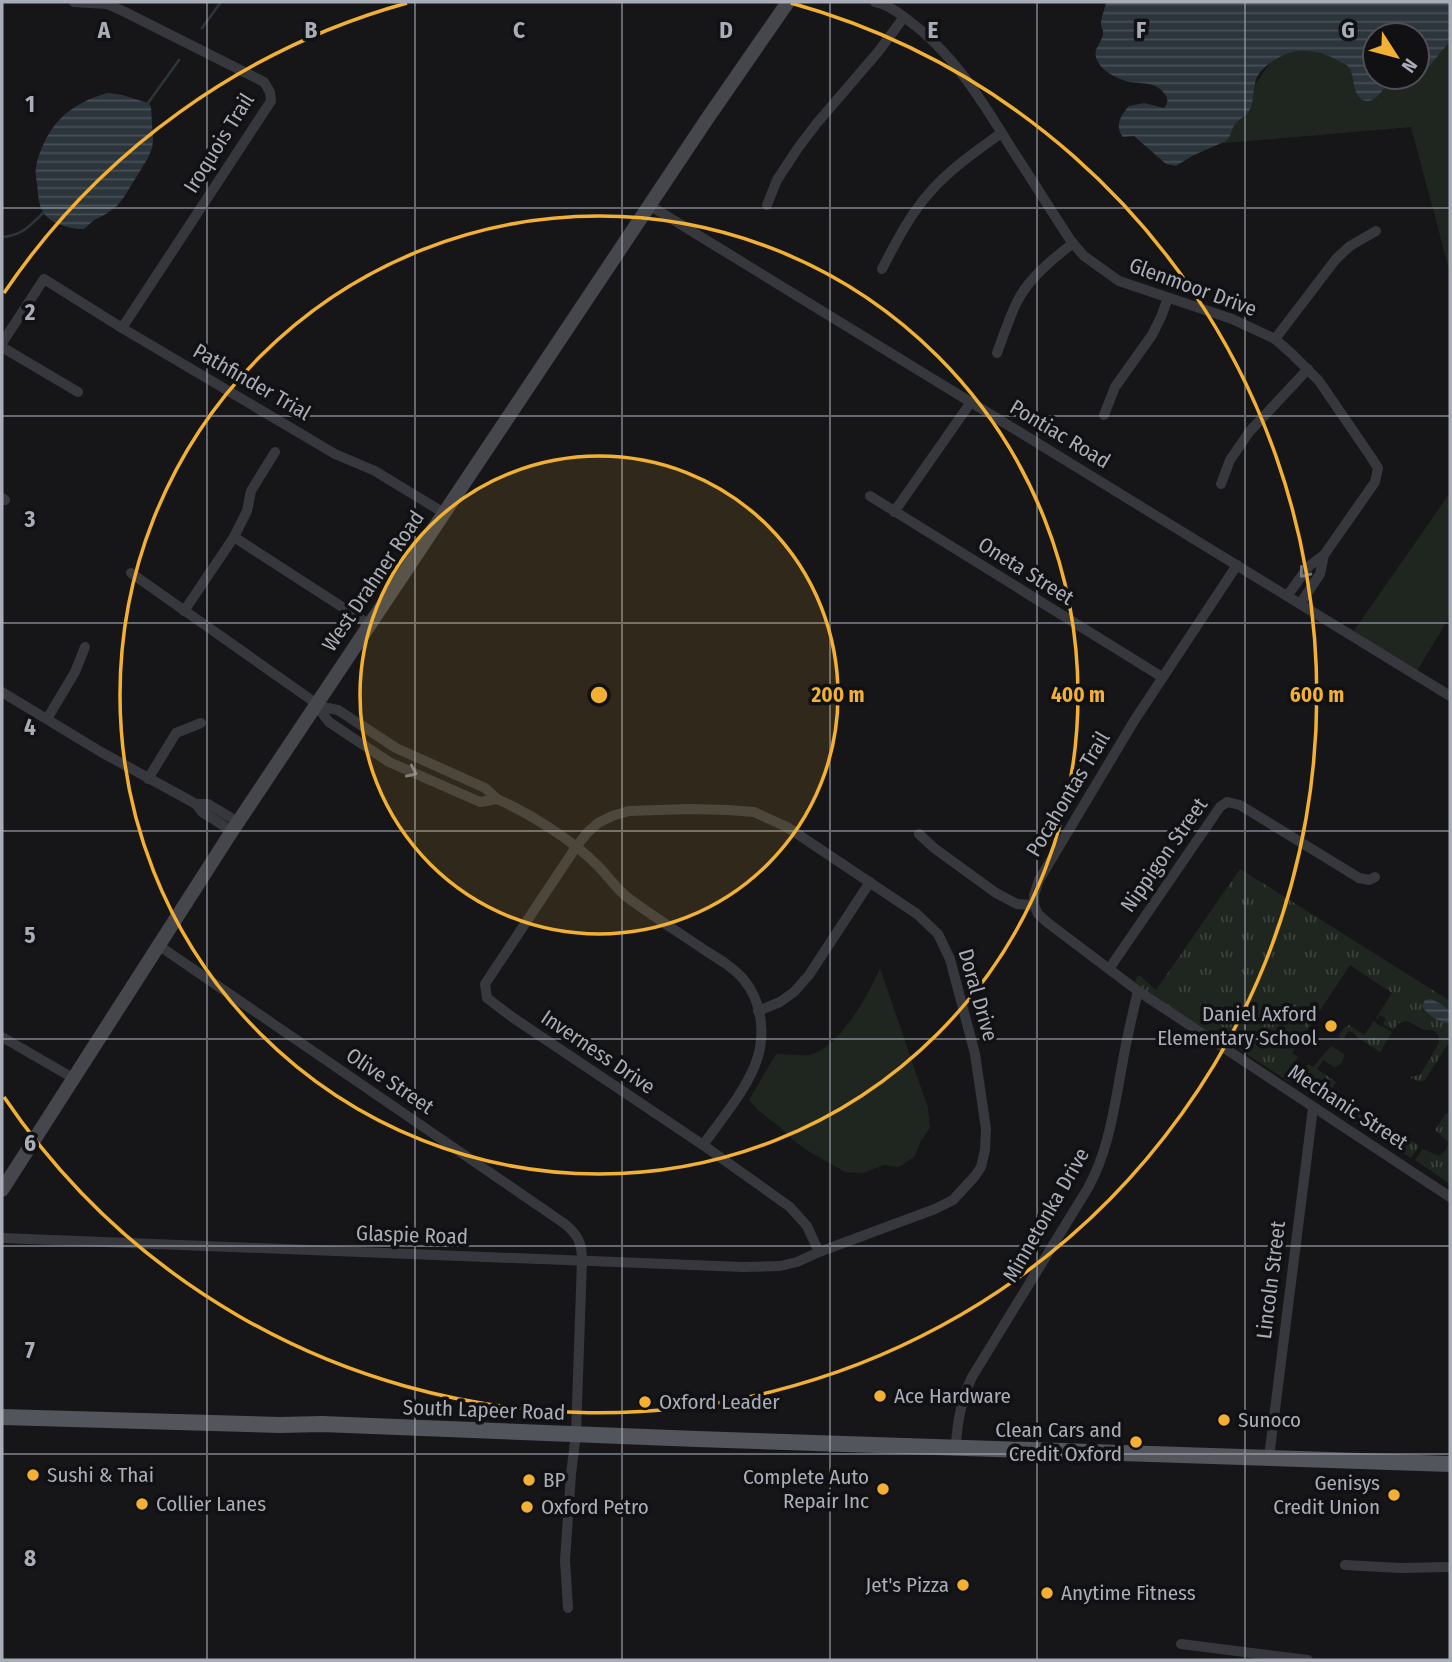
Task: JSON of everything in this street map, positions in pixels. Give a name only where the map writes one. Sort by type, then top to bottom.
[{"type":"main road","name":"South Lapeer Road","points":[[2,1417],[322,1424],[1450,1464]]},
{"type":"street","name":"Iroquois Trail","points":[[74,2],[107,4],[125,12],[264,82],[271,92],[271,101],[122,328]]},
{"type":"street","name":"West Drahner Road","points":[[2,1190],[235,826],[649,205],[788,2]]},
{"type":"street","name":"Glenmoor Drive","points":[[875,2],[882,3],[921,29],[958,69],[1084,256],[1119,281],[1232,319],[1275,339],[1319,382],[1378,468],[1375,482],[1324,555],[1309,566],[1287,596]]},
{"type":"street","points":[[767,205],[777,180],[798,148],[904,17]]},
{"type":"street","points":[[882,269],[905,226],[931,191],[955,168],[1002,133]]},
{"type":"street","name":"Pontiac Road","points":[[649,205],[1450,696]]},
{"type":"street","points":[[1275,339],[1336,259],[1350,246],[1376,231]]},
{"type":"street","points":[[997,353],[1018,299],[1046,265],[1073,243]]},
{"type":"street","name":"Pathfinder Trial","points":[[2,345],[44,279],[335,454],[375,471],[444,513]]},
{"type":"street","points":[[1104,415],[1115,387],[1152,335],[1168,298]]},
{"type":"street","points":[[2,345],[78,392]]},
{"type":"street","points":[[1221,484],[1230,460],[1250,431],[1308,369]]},
{"type":"street","points":[[894,512],[971,402]]},
{"type":"street","points":[[184,611],[234,537],[247,511],[251,491],[275,452]]},
{"type":"street","name":"Oneta Street","points":[[870,496],[1162,677]]},
{"type":"street","points":[[234,537],[370,625]]},
{"type":"street","name":"Glenmoor Drive","points":[[1300,604],[1320,574],[1324,555]]},
{"type":"street","name":"Pocahontas Trail","points":[[1034,905],[1034,895],[1040,880],[1126,733],[1237,565]]},
{"type":"street","points":[[131,573],[310,699],[329,722],[379,756],[481,802],[497,799]]},
{"type":"street","points":[[47,719],[75,672],[85,647]]},
{"type":"street","points":[[2,692],[148,779],[196,804],[202,812],[235,826]]},
{"type":"street","points":[[317,706],[338,710],[396,748],[485,788],[497,799],[517,808],[576,847],[599,866],[625,895],[726,964],[744,980],[758,1011],[762,1041],[755,1065],[744,1087],[703,1145]]},
{"type":"street","points":[[148,779],[176,733],[201,723]]},
{"type":"street","points":[[379,756],[387,743]]},
{"type":"street","name":"Nippigon Street","points":[[1109,969],[1224,803],[1240,805],[1359,878],[1369,880],[1375,877]]},
{"type":"street","name":"Doral Drive","points":[[576,847],[598,823],[629,811],[688,809],[754,812],[787,827],[870,882],[926,922],[938,934],[950,959],[975,1054],[986,1129],[981,1167],[953,1200],[819,1252]]},
{"type":"street","points":[[919,834],[1003,898],[1020,905],[1034,905]]},
{"type":"street","name":"Inverness Drive","points":[[576,847],[485,984],[487,998],[790,1206],[807,1226],[819,1252]]},
{"type":"street","points":[[758,1011],[780,1002],[794,992],[809,975],[870,882]]},
{"type":"street","name":"Mechanic Street","points":[[1034,905],[1038,914],[1048,923],[1138,991],[1450,1197]]},
{"type":"street","name":"Olive Street","points":[[158,945],[565,1224],[580,1241],[582,1260]]},
{"type":"street","name":"Minnetonka Drive","points":[[961,1447],[957,1430],[961,1406],[972,1377],[1088,1188],[1103,1157],[1138,991]]},
{"type":"street","points":[[2,1037],[73,1078]]},
{"type":"street","name":"Lincoln Street","points":[[1269,1457],[1312,1108]]},
{"type":"street","name":"Glaspie Road","points":[[2,1238],[755,1267],[780,1266],[819,1252]]},
{"type":"street","points":[[568,1608],[565,1560],[576,1434],[582,1260]]},
{"type":"street","points":[[1345,1565],[1450,1567]]},
{"type":"street","points":[[1181,1644],[1308,1660]]},
{"type":"green space","points":[[1312,2],[1450,2],[1450,273],[1411,127],[1214,144]]},
{"type":"green space","points":[[1450,493],[1450,616],[1417,671],[1353,632]]},
{"type":"green space","name":"Daniel Axford Elementary School","points":[[1240,869],[1450,1001],[1450,1041],[1425,1080],[1419,1082],[1410,1077],[1420,1075],[1439,1043],[1438,1035],[1433,1030],[1424,1030],[1407,1021],[1399,1023],[1393,1030],[1383,1024],[1386,1019],[1380,1015],[1376,1018],[1392,993],[1350,965],[1292,1053],[1298,1057],[1295,1063],[1304,1069],[1308,1064],[1313,1067],[1331,1046],[1344,1054],[1339,1065],[1334,1067],[1323,1060],[1317,1069],[1336,1082],[1330,1091],[1341,1098],[1332,1106],[1231,1044],[1230,1048],[1135,983],[1139,975],[1156,990]]},
{"type":"green space","points":[[880,968],[928,1108],[930,1128],[914,1157],[899,1167],[884,1165],[863,1173],[845,1172],[793,1140],[749,1100],[776,1054],[809,1055],[820,1051],[842,1032],[861,1005]]},
{"type":"green space","points":[[1374,1021],[1392,1032],[1380,1052],[1354,1033],[1348,1031],[1343,1040],[1338,1036],[1349,1025],[1364,1035]]},
{"type":"green space","points":[[1344,1100],[1389,1127],[1383,1136],[1379,1138],[1339,1112]]},
{"type":"green space","points":[[1446,1113],[1450,1113],[1450,1184],[1415,1160],[1423,1149],[1439,1156],[1446,1150],[1448,1142],[1435,1130]]},
{"type":"green space","points":[[1392,1128],[1419,1146],[1411,1158],[1386,1142]]},
{"type":"shaded area","points":[[1106,2],[1450,2],[1450,41],[1431,64],[1431,21],[1361,21],[1361,91],[1382,91],[1368,101],[1359,97],[1350,70],[1339,61],[1318,52],[1308,51],[1279,57],[1258,75],[1250,110],[1234,125],[1228,139],[1176,166],[1166,164],[1134,136],[1123,137],[1120,133],[1120,121],[1129,106],[1144,103],[1164,108],[1167,99],[1155,86],[1119,79],[1101,67],[1096,53],[1103,34],[1101,21]]},
{"type":"shaded area","points":[[108,93],[148,103],[151,107],[152,148],[117,206],[84,229],[60,225],[45,215],[40,204],[36,171],[39,154],[52,130],[65,114],[82,103]]},
{"type":"shaded area","points":[[1431,999],[1450,1011],[1450,1024],[1434,1018],[1424,1010],[1422,1006],[1425,1000]]},
{"type":"waterway","points":[[202,28],[221,2]]},
{"type":"waterway","points":[[148,103],[179,60]]},
{"type":"waterway","points":[[2,237],[20,232],[43,213]]},
{"type":"place","name":"Daniel Axford Elementary School","points":[[1331,1026]]},
{"type":"place","name":"Ace Hardware","points":[[880,1396]]},
{"type":"place","name":"Oxford Leader","points":[[645,1402]]},
{"type":"place","name":"Sunoco","points":[[1224,1420]]},
{"type":"place","name":"Clean Cars and Credit Oxford","points":[[1136,1442]]},
{"type":"place","name":"Sushi & Thai","points":[[33,1475]]},
{"type":"place","name":"BP","points":[[529,1480]]},
{"type":"place","name":"Complete Auto Repair Inc","points":[[883,1489]]},
{"type":"place","name":"Genisys Credit Union","points":[[1394,1495]]},
{"type":"place","name":"Collier Lanes","points":[[142,1504]]},
{"type":"place","name":"Oxford Petro","points":[[527,1507]]},
{"type":"place","name":"Jet's Pizza","points":[[963,1585]]},
{"type":"place","name":"Anytime Fitness","points":[[1047,1593]]}]
